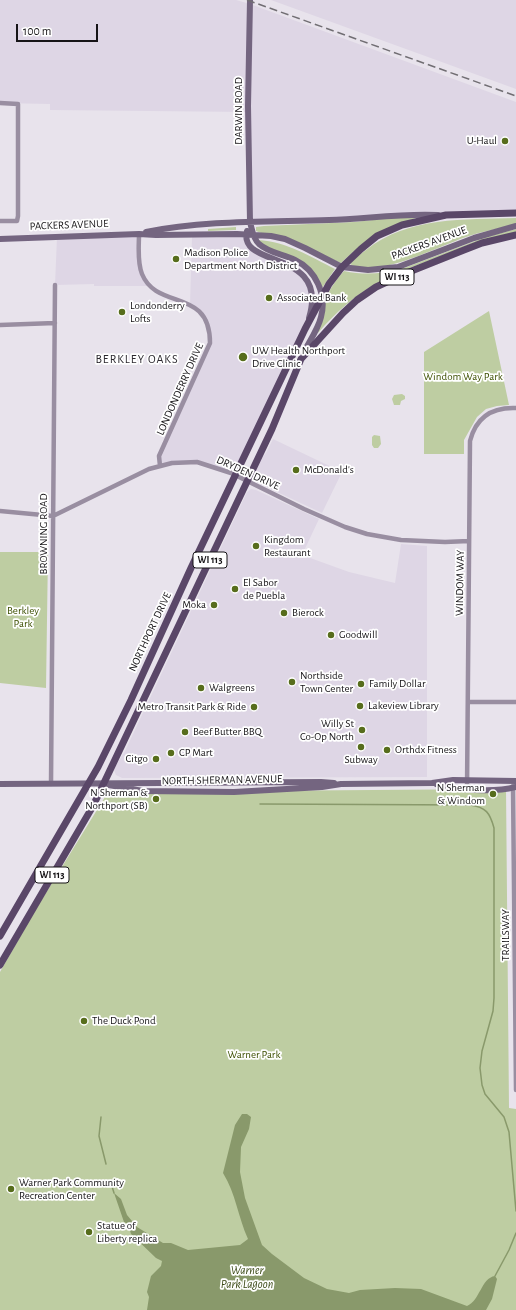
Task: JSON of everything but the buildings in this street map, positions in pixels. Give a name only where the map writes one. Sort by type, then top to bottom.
[{"type":"main road","name":"DARWIN ROAD","points":[[250,0],[248,106],[250,235]]},
{"type":"main road","name":"PACKERS AVENUE","points":[[139,234],[160,229],[250,222],[374,218],[424,214],[446,215],[516,213]]},
{"type":"main road","name":"WI 113","points":[[305,330],[329,284],[342,267],[361,249],[377,236],[402,225],[446,215]]},
{"type":"main road","name":"PACKERS AVENUE","points":[[0,239],[139,234],[271,236],[285,239],[342,267],[368,270],[398,267],[474,238],[516,226]]},
{"type":"main road","points":[[301,359],[321,318],[321,290],[316,280],[304,266],[294,260],[266,249],[258,244],[250,235],[247,242],[252,249],[264,256],[292,266],[306,280],[311,290],[312,301],[305,330]]},
{"type":"main road","name":"WI 113","points":[[301,359],[343,313],[357,300],[376,287],[404,274],[482,243],[516,235]]},
{"type":"main road","name":"NORTHPORT DRIVE","points":[[0,936],[88,784],[131,700],[170,614],[305,330]]},
{"type":"main road","name":"NORTHPORT DRIVE","points":[[0,965],[87,816],[103,784],[272,429],[301,359]]},
{"type":"main road","points":[[170,614],[172,639]]},
{"type":"main road","name":"NORTH SHERMAN AVENUE","points":[[0,784],[244,782],[321,782],[341,784],[432,783],[467,780],[515,784]]},
{"type":"main road","name":"NORTH SHERMAN AVENUE","points":[[432,783],[467,789],[500,789],[515,784]]},
{"type":"main road","name":"NORTH SHERMAN AVENUE","points":[[103,784],[137,790],[200,792],[260,791],[322,787],[341,784]]},
{"type":"street","points":[[0,103],[18,104],[18,216],[17,221],[0,221]]},
{"type":"street","name":"LONDONDERRY DRIVE","points":[[139,234],[140,269],[145,280],[159,292],[186,303],[202,312],[206,319],[210,334],[210,342],[159,456],[160,466]]},
{"type":"street","name":"BROWNING ROAD","points":[[51,784],[55,285]]},
{"type":"street","points":[[0,326],[55,323]]},
{"type":"street","name":"WINDOM WAY","points":[[467,789],[470,441],[471,436],[480,420],[486,414],[507,408],[516,408]]},
{"type":"street","name":"DRYDEN DRIVE","points":[[54,516],[149,469],[172,463],[197,462],[236,476],[345,527],[367,534],[401,540],[445,542],[469,541]]},
{"type":"street","points":[[0,511],[54,516]]},
{"type":"street","points":[[468,702],[516,702]]},
{"type":"street","name":"TRAILSWAY","points":[[515,784],[516,1090]]},
{"type":"shaded area","points":[[0,0],[236,0],[516,102],[516,213],[250,222],[248,112],[50,110],[50,104],[0,103]]},
{"type":"shaded area","points":[[271,0],[516,0],[516,89]]},
{"type":"shaded area","points":[[139,234],[140,269],[151,286],[94,286],[94,284],[55,285],[57,237]]},
{"type":"shaded area","points":[[246,235],[249,246],[286,263],[308,284],[311,310],[236,476],[197,462],[160,466],[159,456],[210,342],[206,319],[190,305],[192,237]]},
{"type":"shaded area","points":[[273,439],[342,472],[322,513],[260,484],[256,479],[255,474],[260,460],[266,453]]},
{"type":"shaded area","name":"Northside Town Center","points":[[251,489],[319,519],[302,555],[349,572],[395,583],[401,544],[427,546],[427,777],[122,778],[116,775],[114,770],[116,765],[125,751],[247,492]]},
{"type":"green space","points":[[400,217],[416,218],[394,226],[376,236],[358,248],[341,263],[256,231],[256,227],[264,226],[354,222]]},
{"type":"green space","points":[[516,218],[516,225],[489,230],[469,236],[389,265],[374,268],[360,268],[350,264],[355,258],[383,239],[400,231],[419,225],[457,220]]},
{"type":"green space","points":[[236,227],[236,230],[208,231],[208,229]]},
{"type":"green space","points":[[516,229],[516,232],[467,246],[386,278],[370,287],[354,299],[331,318],[318,333],[317,332],[323,307],[329,293],[344,271],[372,274],[399,270],[483,238]]},
{"type":"green space","points":[[258,240],[269,241],[289,247],[335,269],[322,288],[310,270],[265,247]]},
{"type":"green space","name":"Windom Way Park","points":[[489,311],[509,405],[486,409],[477,417],[464,440],[464,454],[424,454],[424,352]]},
{"type":"green space","points":[[402,394],[405,396],[405,399],[401,401],[400,405],[394,405],[392,399],[394,395]]},
{"type":"green space","points":[[374,435],[380,436],[381,444],[378,448],[374,448],[372,445],[372,437]]},
{"type":"green space","name":"Berkley Park","points":[[0,552],[48,552],[46,688],[0,683]]},
{"type":"green space","name":"Warner Park","points":[[506,789],[509,1108],[516,1109],[516,1310],[0,1310],[0,972],[36,909],[108,792]]},
{"type":"water","name":"Warner Park Lagoon","points":[[242,1114],[247,1114],[251,1117],[249,1129],[241,1147],[240,1172],[245,1198],[262,1245],[272,1254],[304,1278],[327,1289],[349,1293],[360,1290],[395,1288],[421,1289],[467,1306],[475,1299],[483,1285],[490,1278],[495,1276],[497,1279],[492,1299],[486,1310],[147,1310],[149,1297],[147,1292],[151,1276],[161,1266],[162,1261],[156,1258],[131,1234],[128,1224],[124,1222],[114,1193],[121,1199],[127,1215],[137,1227],[163,1243],[171,1243],[188,1250],[240,1245],[248,1239],[231,1189],[223,1173],[235,1125]]},
{"type":"waterway","points":[[260,804],[470,805],[484,809],[491,818],[494,828],[494,998],[493,1011],[482,1051],[480,1068],[482,1085],[485,1094],[504,1117],[509,1132],[516,1211]]},
{"type":"waterway","points":[[101,1117],[99,1136],[106,1164]]},
{"type":"waterway","points":[[111,1183],[114,1193]]},
{"type":"waterway","points":[[495,1276],[516,1233]]},
{"type":"railway","points":[[247,0],[516,96]]},
{"type":"place","name":"U-Haul","points":[[505,141]]},
{"type":"place","name":"Madison Police Department North District","points":[[176,259]]},
{"type":"place","name":"Associated Bank","points":[[269,298]]},
{"type":"place","name":"Londonderry Lofts","points":[[122,312]]},
{"type":"place","name":"UW Health Northport Drive Clinic","points":[[243,357]]},
{"type":"place","name":"McDonald's","points":[[296,470]]},
{"type":"place","name":"Kingdom Restaurant","points":[[256,546]]},
{"type":"place","name":"El Sabor de Puebla","points":[[235,589]]},
{"type":"place","name":"Moka","points":[[214,605]]},
{"type":"place","name":"Bierock","points":[[284,613]]},
{"type":"place","name":"Goodwill","points":[[331,635]]},
{"type":"place","name":"Northside Town Center","points":[[292,682]]},
{"type":"place","name":"Family Dollar","points":[[361,684]]},
{"type":"place","name":"Walgreens","points":[[201,688]]},
{"type":"place","name":"Lakeview Library","points":[[360,706]]},
{"type":"place","name":"Metro Transit Park & Ride","points":[[254,707]]},
{"type":"place","name":"Willy St Co-Op North","points":[[362,730]]},
{"type":"place","name":"Beef Butter BBQ","points":[[185,732]]},
{"type":"place","name":"Subway","points":[[361,747]]},
{"type":"place","name":"Orthdx Fitness","points":[[387,750]]},
{"type":"place","name":"CP Mart","points":[[171,753]]},
{"type":"place","name":"Citgo","points":[[156,759]]},
{"type":"place","name":"N Sherman & Windom","points":[[493,794]]},
{"type":"place","name":"N Sherman & Northport (SB)","points":[[156,799]]},
{"type":"place","name":"The Duck Pond","points":[[84,1021]]},
{"type":"place","name":"Warner Park Community Recreation Center","points":[[11,1189]]},
{"type":"place","name":"Statue of Liberty replica","points":[[89,1232]]},
{"type":"district","name":"BERKLEY OAKS","points":[[137,359]]}]
